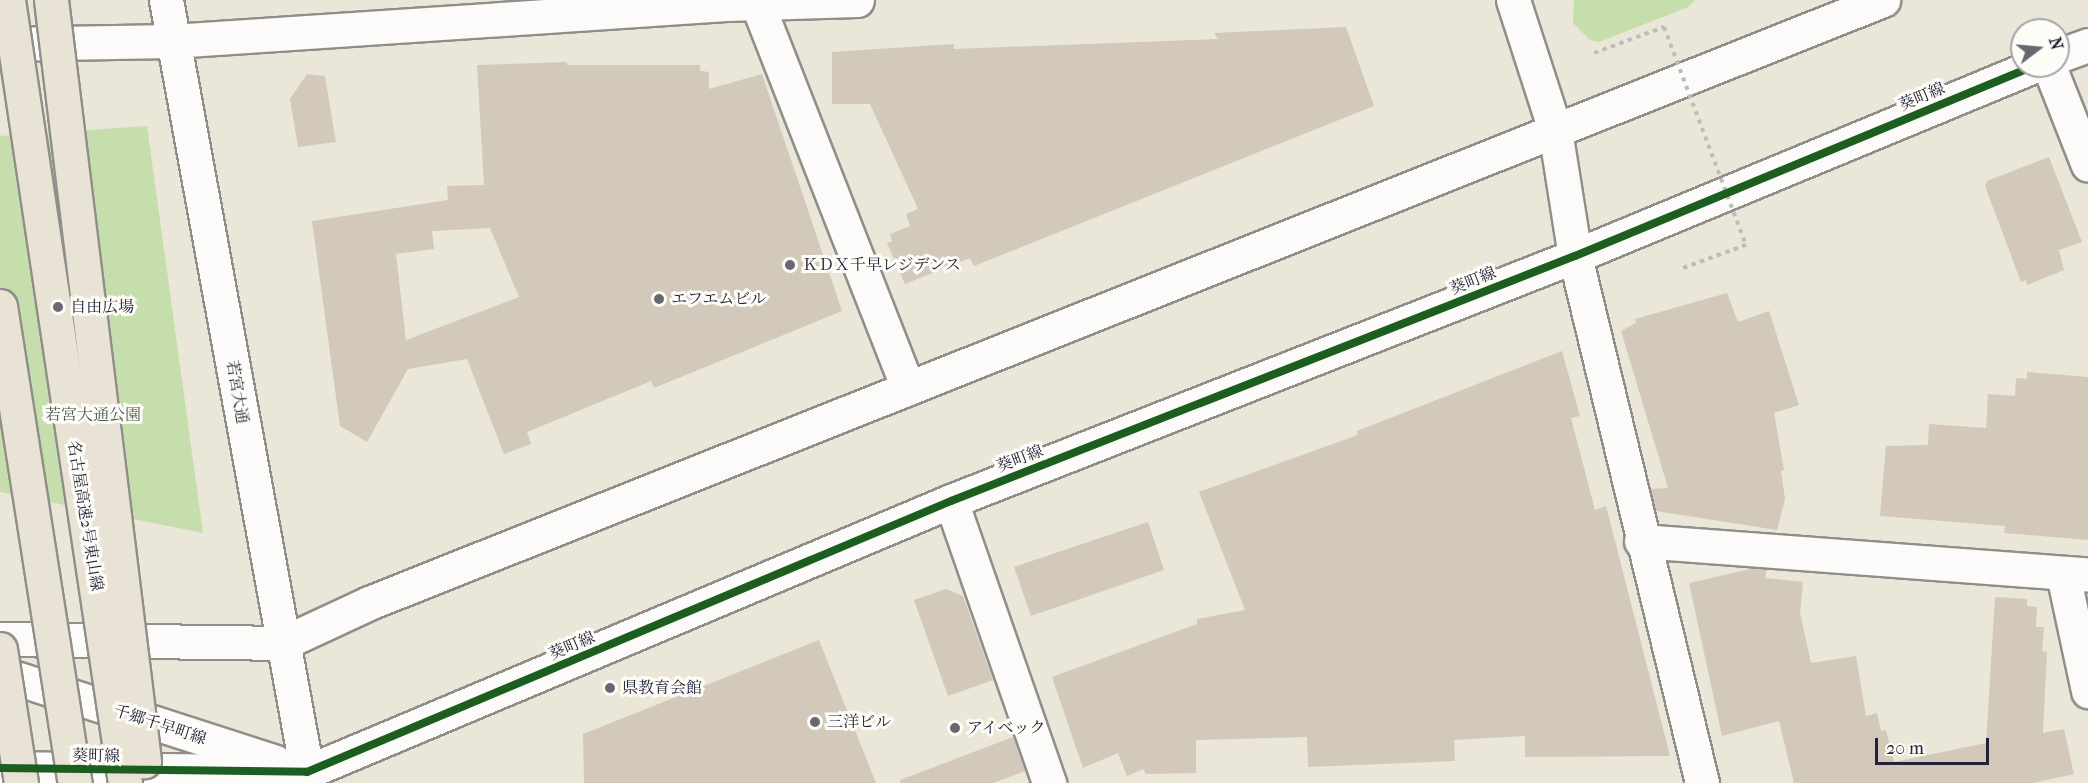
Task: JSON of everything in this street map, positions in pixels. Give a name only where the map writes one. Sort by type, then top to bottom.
[{"type":"highway","name":"名古屋高速2号東山線","points":[[8,0],[125,783]]},
{"type":"highway","points":[[51,0],[146,783]]},
{"type":"highway","points":[[0,306],[75,783]]},
{"type":"highway","points":[[89,308],[156,783]]},
{"type":"highway","points":[[54,313],[136,783]]},
{"type":"highway","points":[[0,649],[21,783]]},
{"type":"street","name":"若宮大通","points":[[166,0],[283,643],[311,779]]},
{"type":"street","points":[[0,44],[172,41],[736,2],[857,0]]},
{"type":"street","points":[[1513,0],[1555,130],[1575,256],[1641,541],[1702,783]]},
{"type":"street","points":[[0,639],[283,643],[360,607],[1883,0]]},
{"type":"street","points":[[736,2],[908,388]]},
{"type":"street","points":[[2070,52],[2088,45]]},
{"type":"street","name":"葵町線","points":[[0,768],[311,779],[951,501],[1575,256],[2010,76]]},
{"type":"street","points":[[2054,78],[2088,165]]},
{"type":"street","points":[[951,501],[1049,783]]},
{"type":"street","points":[[1641,541],[2076,575],[2088,691]]},
{"type":"street","name":"千郷千早町線","points":[[0,673],[311,779]]},
{"type":"path","points":[[1594,53],[1664,27],[1746,245],[1683,268]]},
{"type":"green space","points":[[1574,0],[1695,0],[1688,7],[1599,42],[1590,40],[1573,23]]},
{"type":"green space","name":"若宮大通公園","points":[[147,126],[203,533],[0,492],[0,136]]},
{"type":"building","points":[[1346,27],[1374,106],[974,266],[970,258],[905,284],[887,243],[892,241],[890,234],[910,226],[906,214],[918,209],[870,104],[832,104],[832,52],[954,44],[954,49],[1218,39],[1214,33]]},
{"type":"building","points":[[567,62],[567,65],[700,65],[700,71],[709,72],[709,89],[762,74],[842,311],[654,388],[651,381],[527,432],[531,444],[504,454],[467,359],[408,369],[367,442],[340,426],[312,221],[448,200],[447,186],[484,185],[477,65]],"holes":[[[490,228],[519,297],[406,340],[396,254],[434,249],[432,231]]]},
{"type":"building","points":[[307,74],[325,76],[336,142],[298,147],[290,99]]},
{"type":"building","points":[[2049,157],[2082,242],[2059,250],[2064,270],[2027,285],[2026,280],[2021,282],[1985,186],[1987,181]]},
{"type":"building","points":[[1727,293],[1738,322],[1769,311],[1799,405],[1774,413],[1784,470],[1781,471],[1785,499],[1777,530],[1656,511],[1650,489],[1668,488],[1621,331],[1636,323],[1635,319]]},
{"type":"building","points":[[1562,351],[1580,416],[1571,418],[1595,510],[1606,506],[1670,756],[1525,757],[1525,736],[1454,740],[1455,761],[1308,767],[1307,737],[1196,740],[1196,773],[1146,774],[1143,769],[1127,776],[1118,753],[1083,768],[1052,677],[1197,624],[1197,619],[1245,610],[1199,492],[1358,435],[1357,431]]},
{"type":"building","points":[[2027,372],[2088,377],[2088,540],[2004,533],[2005,526],[1880,516],[1886,446],[1928,445],[1929,424],[1986,428],[1988,394],[2015,396],[2016,378],[2027,379]]},
{"type":"building","points":[[1148,522],[1164,570],[1031,616],[1014,567]]},
{"type":"building","points":[[1755,568],[1767,569],[1765,578],[1803,582],[1800,613],[1811,663],[1856,656],[1866,716],[1877,713],[1881,731],[1886,730],[1894,762],[1986,743],[1995,597],[2027,599],[2027,606],[2037,607],[2036,627],[2044,627],[2042,651],[2047,652],[2043,733],[2064,729],[2074,774],[2033,783],[1794,783],[1779,721],[1722,736],[1689,583]]},
{"type":"building","points":[[946,589],[963,596],[993,680],[948,696],[914,600]]},
{"type":"building","points":[[819,640],[876,783],[584,783],[583,734]]},
{"type":"building","points":[[1013,737],[1025,771],[993,783],[900,783],[900,780]]},
{"type":"cycle path","points":[[0,768],[307,772],[951,501],[1575,256],[2010,76]]},
{"type":"place","name":"ＫＤＸ千早レジデンス","points":[[790,265]]},
{"type":"place","name":"エフエムビル","points":[[659,299]]},
{"type":"place","name":"自由広場","points":[[58,307]]},
{"type":"place","name":"県教育会館","points":[[610,688]]},
{"type":"place","name":"三洋ビル","points":[[815,722]]},
{"type":"place","name":"アイベック","points":[[955,728]]}]
